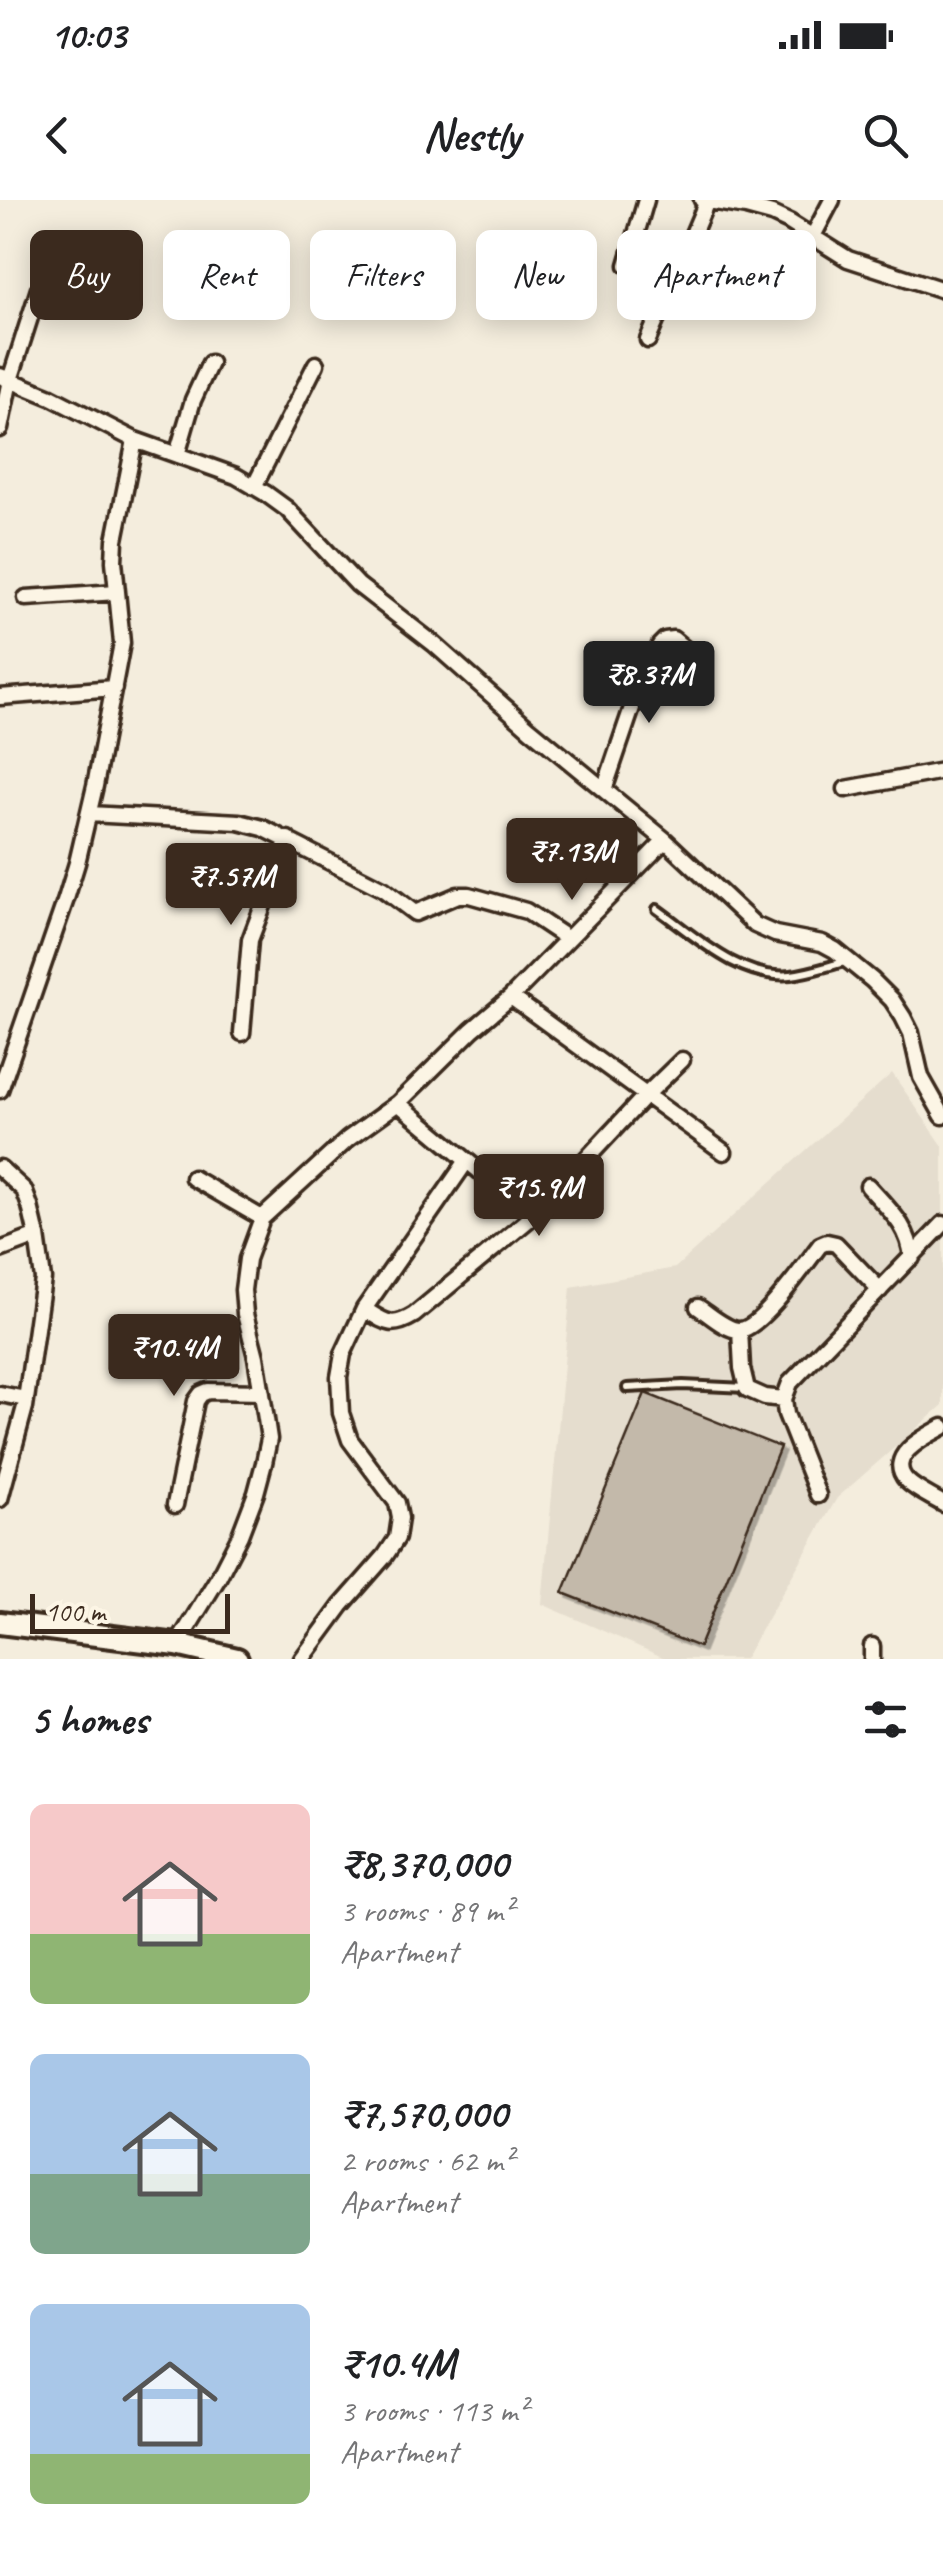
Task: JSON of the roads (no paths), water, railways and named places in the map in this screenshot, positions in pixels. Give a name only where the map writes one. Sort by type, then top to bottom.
[{"type":"street","points":[[637,230],[646,200]]},
{"type":"street","points":[[816,230],[832,200]]},
{"type":"street","points":[[648,340],[704,201],[772,214],[800,230]]},
{"type":"street","points":[[816,240],[848,259],[943,290]]},
{"type":"street","points":[[0,429],[5,378],[30,314]]},
{"type":"street","points":[[176,455],[193,400],[210,363]]},
{"type":"street","points":[[254,486],[316,364]]},
{"type":"street","points":[[5,378],[135,440],[236,476],[287,510],[358,585],[434,644],[665,840],[755,925],[776,934],[822,943],[892,1000],[910,1033],[929,1094],[943,1116]]},
{"type":"street","points":[[0,1090],[66,900],[89,814],[122,643],[115,540],[135,440]]},
{"type":"street","points":[[26,598],[118,592]]},
{"type":"street","points":[[604,790],[640,687],[660,645],[673,640],[696,659]]},
{"type":"street","points":[[0,696],[114,688]]},
{"type":"street","points":[[846,789],[943,771]]},
{"type":"street","points":[[89,814],[238,822],[263,828],[383,889],[415,914],[468,895],[526,911],[568,938]]},
{"type":"street","points":[[242,1033],[250,940],[288,839]]},
{"type":"street","points":[[177,1645],[240,1535],[256,1493],[269,1439],[243,1290],[247,1259],[262,1218],[348,1139],[398,1102],[511,997],[665,840]]},
{"type":"street","points":[[511,997],[724,1152]]},
{"type":"street","points":[[364,1310],[395,1324],[414,1315],[533,1216],[682,1060]]},
{"type":"street","points":[[398,1102],[533,1216]]},
{"type":"street","points":[[302,1659],[396,1538],[400,1518],[398,1504],[350,1440],[341,1413],[339,1377],[343,1354],[364,1310],[466,1162]]},
{"type":"street","points":[[0,1168],[24,1190],[38,1236],[43,1279],[26,1398],[0,1499]]},
{"type":"street","points":[[193,1178],[262,1218]]},
{"type":"street","points":[[868,1186],[903,1226],[912,1258]]},
{"type":"street","points":[[818,1495],[786,1414],[784,1399],[790,1384],[943,1224]]},
{"type":"street","points":[[0,1250],[38,1236]]},
{"type":"street","points":[[698,1307],[733,1329],[748,1328],[782,1296],[820,1245],[827,1242],[836,1244],[880,1290]]},
{"type":"street","points":[[740,1330],[747,1388],[784,1399]]},
{"type":"street","points":[[176,1505],[200,1394],[262,1392]]},
{"type":"street","points":[[0,1394],[26,1398]]},
{"type":"street","points":[[943,1427],[905,1452],[902,1468],[908,1482],[943,1504]]},
{"type":"street","points":[[0,1623],[177,1645],[237,1659]]},
{"type":"lane","points":[[657,909],[720,954],[746,967],[790,975],[848,961]]},
{"type":"lane","points":[[627,1388],[747,1388]]}]
